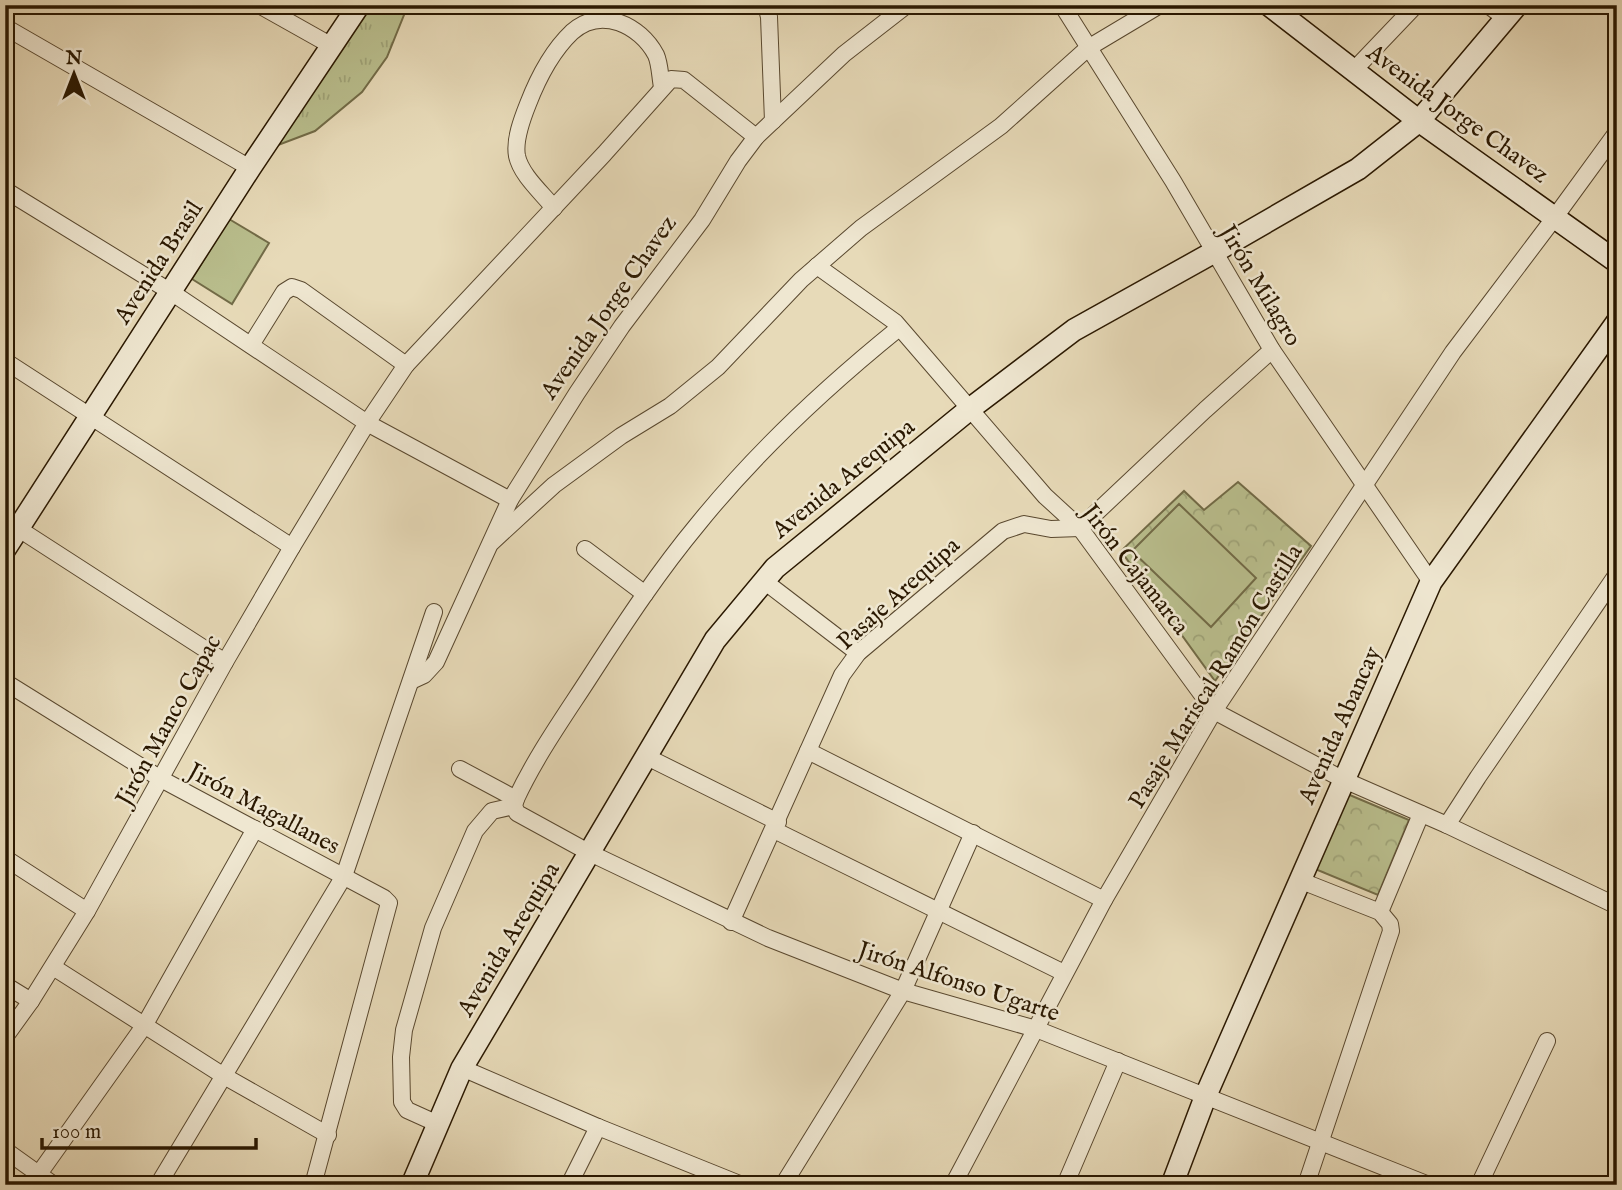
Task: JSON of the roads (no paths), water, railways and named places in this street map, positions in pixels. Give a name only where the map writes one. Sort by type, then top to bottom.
[{"type":"street","points":[[260,5],[332,46]]},
{"type":"street","name":"Avenida Brasil","points":[[5,549],[12,524],[90,416],[359,5]]},
{"type":"street","points":[[766,5],[769,17],[773,121]]},
{"type":"street","name":"Avenida Jorge Chavez","points":[[411,681],[424,675],[436,662],[510,500],[577,393],[622,327],[702,220],[738,161],[756,137],[844,54],[907,5]]},
{"type":"street","name":"Jirón Milagro","points":[[1062,5],[1173,181],[1272,350],[1431,582]]},
{"type":"street","points":[[492,541],[554,485],[621,436],[670,406],[718,367],[801,280],[903,196],[1001,126],[1088,48],[1160,5]]},
{"type":"street","name":"Avenida Jorge Chavez","points":[[1269,5],[1419,121],[1617,262]]},
{"type":"street","points":[[1354,70],[1416,5]]},
{"type":"street","name":"Avenida Arequipa","points":[[412,1185],[461,1068],[715,640],[775,568],[971,408],[1074,330],[1358,169],[1419,121],[1503,10]]},
{"type":"street","points":[[554,208],[522,168],[517,154],[521,122],[533,91],[545,66],[574,31],[592,21],[607,18],[625,25],[642,36],[657,57],[662,87]]},
{"type":"street","points":[[5,27],[250,168]]},
{"type":"street","points":[[662,87],[671,79],[684,80],[756,137]]},
{"type":"street","name":"Jirón Manco Capac","points":[[5,1037],[31,1001],[87,911],[292,547],[367,423],[406,365],[554,208],[662,87]]},
{"type":"street","name":"Pasaje Mariscal Ramón Castilla","points":[[953,1185],[1104,900],[1214,711],[1453,352],[1617,132]]},
{"type":"street","points":[[5,190],[171,292],[367,423],[510,500]]},
{"type":"street","name":"Jirón Cajamarca","points":[[817,267],[895,323],[1045,496],[1080,528],[1214,711],[1344,780],[1447,825],[1617,906]]},
{"type":"street","points":[[251,345],[284,292],[292,287],[301,290],[406,365]]},
{"type":"street","name":"Avenida Abancay","points":[[1172,1185],[1206,1095],[1431,582],[1617,321]]},
{"type":"street","points":[[438,1124],[407,1110],[402,1102],[401,1057],[404,1030],[433,928],[475,831],[492,811],[515,802],[539,754],[645,594],[697,524],[763,451],[829,387],[900,328]]},
{"type":"street","points":[[1080,528],[1272,350]]},
{"type":"street","points":[[5,361],[292,547]]},
{"type":"street","points":[[12,524],[225,662]]},
{"type":"street","name":"Pasaje Arequipa","points":[[731,922],[842,675],[858,653],[1003,531],[1024,524],[1051,530],[1080,528]]},
{"type":"street","points":[[585,549],[645,594]]},
{"type":"street","points":[[1447,825],[1617,575]]},
{"type":"street","points":[[764,581],[858,653]]},
{"type":"street","points":[[158,1185],[344,876],[434,612]]},
{"type":"street","name":"Jirón Magallanes","points":[[5,682],[161,779],[344,876],[384,898],[388,903],[328,1135]]},
{"type":"street","points":[[808,751],[1104,900]]},
{"type":"street","points":[[645,756],[1064,973]]},
{"type":"street","name":"Jirón Alfonso Ugarte","points":[[460,769],[515,802],[517,813],[527,819],[731,922],[903,990],[1036,1028],[1429,1185]]},
{"type":"street","points":[[1385,918],[1421,814]]},
{"type":"street","points":[[34,1179],[144,1026],[255,829]]},
{"type":"street","points":[[783,1185],[903,990],[973,833]]},
{"type":"street","points":[[5,858],[87,911]]},
{"type":"street","points":[[1299,880],[1385,918],[1391,931],[1306,1185]]},
{"type":"street","points":[[53,967],[224,1076],[328,1135],[313,1185]]},
{"type":"street","points":[[5,985],[31,1001]]},
{"type":"street","points":[[1479,1185],[1547,1041]]},
{"type":"street","points":[[1065,1185],[1118,1061]]},
{"type":"street","points":[[461,1068],[742,1185]]},
{"type":"street","points":[[569,1185],[598,1127]]},
{"type":"street","points":[[5,1150],[34,1179],[54,1185]]}]
